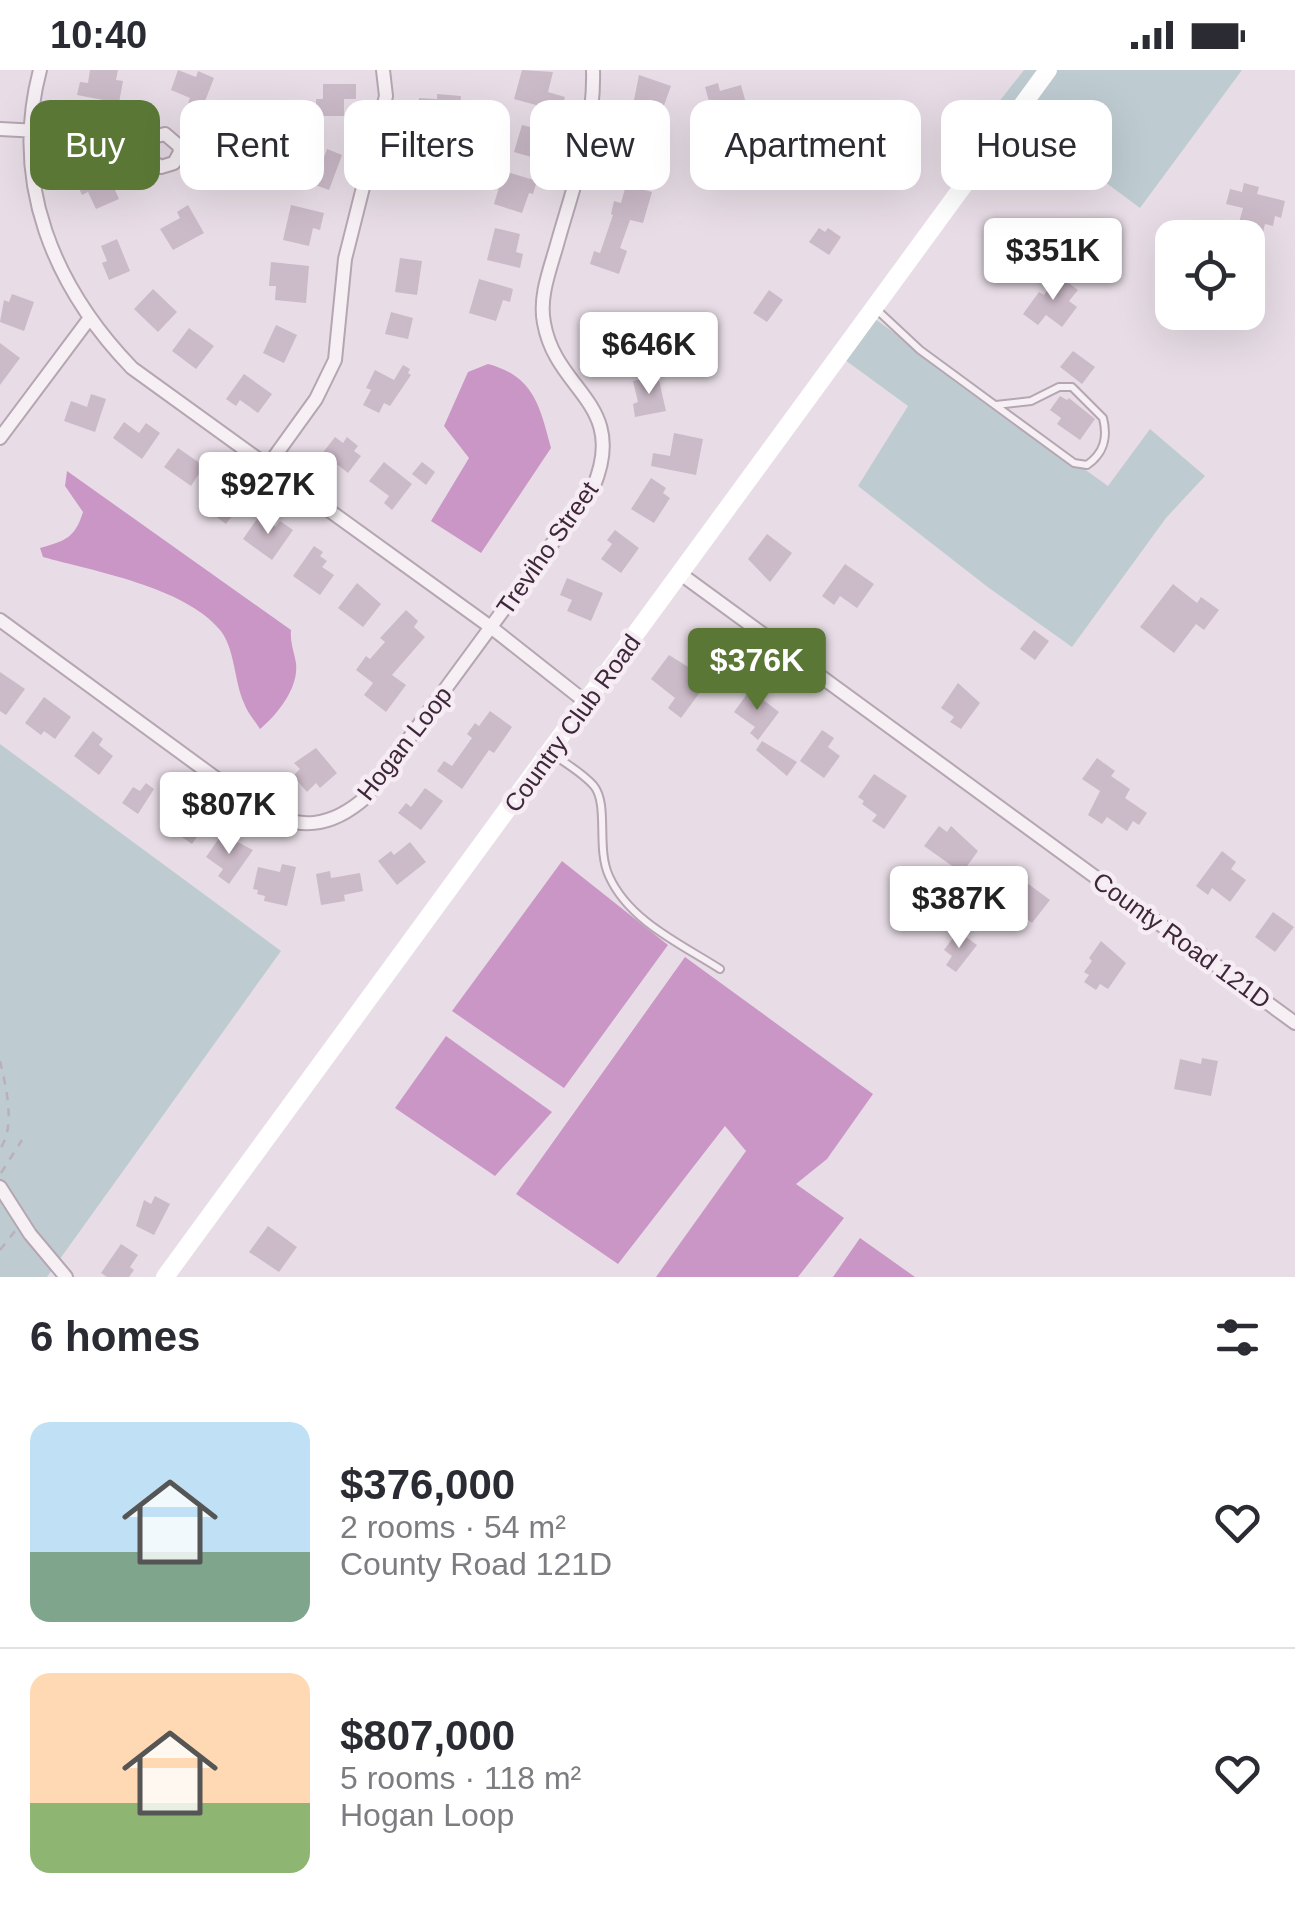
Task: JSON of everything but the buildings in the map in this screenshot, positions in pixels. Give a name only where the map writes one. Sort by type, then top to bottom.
[{"type":"street","points":[[36,100],[40,70]]},
{"type":"street","points":[[267,467],[316,399],[336,360],[345,259],[386,96],[383,70]]},
{"type":"street","name":"Treviho Street","points":[[492,628],[592,488],[604,456],[598,420],[549,341],[543,304],[590,123],[593,70]]},
{"type":"street","name":"Country Club Road","points":[[165,1277],[1048,70]]},
{"type":"street","points":[[0,130],[30,130]]},
{"type":"street","points":[[34,190],[53,258],[89,318],[132,368],[492,628],[586,703]]},
{"type":"street","points":[[0,438],[89,318]]},
{"type":"street","name":"County Road 121D","points":[[682,575],[1295,1023]]},
{"type":"street","name":"Hogan Loop","points":[[0,620],[258,808],[280,820],[305,824],[348,814],[366,798],[492,628]]},
{"type":"street","points":[[0,1187],[66,1277]]},
{"type":"lane","points":[[876,308],[920,350],[996,405],[1082,466],[1094,460],[1105,442],[1104,418],[1072,387],[1059,386],[1032,401],[996,405]]},
{"type":"lane","points":[[550,753],[590,781],[600,796],[602,858],[619,894],[660,932],[720,969]]},
{"type":"path","points":[[0,1061],[9,1125],[0,1148]]},
{"type":"path","points":[[0,1174],[22,1140]]},
{"type":"path","points":[[0,1250],[22,1222]]},
{"type":"shaded area","points":[[1024,70],[1040,70],[1019,100],[1000,100]]},
{"type":"shaded area","points":[[1056,70],[1242,70],[1140,208],[1112,187],[1112,100],[1034,100]]},
{"type":"shaded area","points":[[875,319],[1108,486],[1150,429],[1205,476],[1166,518],[1072,647],[858,486],[908,406],[845,360]]},
{"type":"shaded area","points":[[488,364],[516,376],[533,395],[551,448],[481,553],[431,521],[469,458],[444,426],[468,372]]},
{"type":"shaded area","points":[[67,471],[291,630],[296,663],[294,682],[280,709],[260,729],[244,703],[225,637],[204,615],[162,592],[43,557],[40,548],[68,537],[83,512],[65,486]]},
{"type":"shaded area","points":[[0,744],[281,951],[47,1277],[0,1277]]},
{"type":"shaded area","points":[[562,861],[668,945],[564,1088],[452,1011]]},
{"type":"shaded area","points":[[685,957],[873,1094],[827,1159],[796,1184],[844,1218],[798,1277],[656,1277],[746,1151],[725,1126],[618,1264],[516,1194]]},
{"type":"shaded area","points":[[446,1036],[552,1112],[495,1176],[395,1108]]},
{"type":"shaded area","points":[[860,1238],[915,1277],[833,1277]]}]
